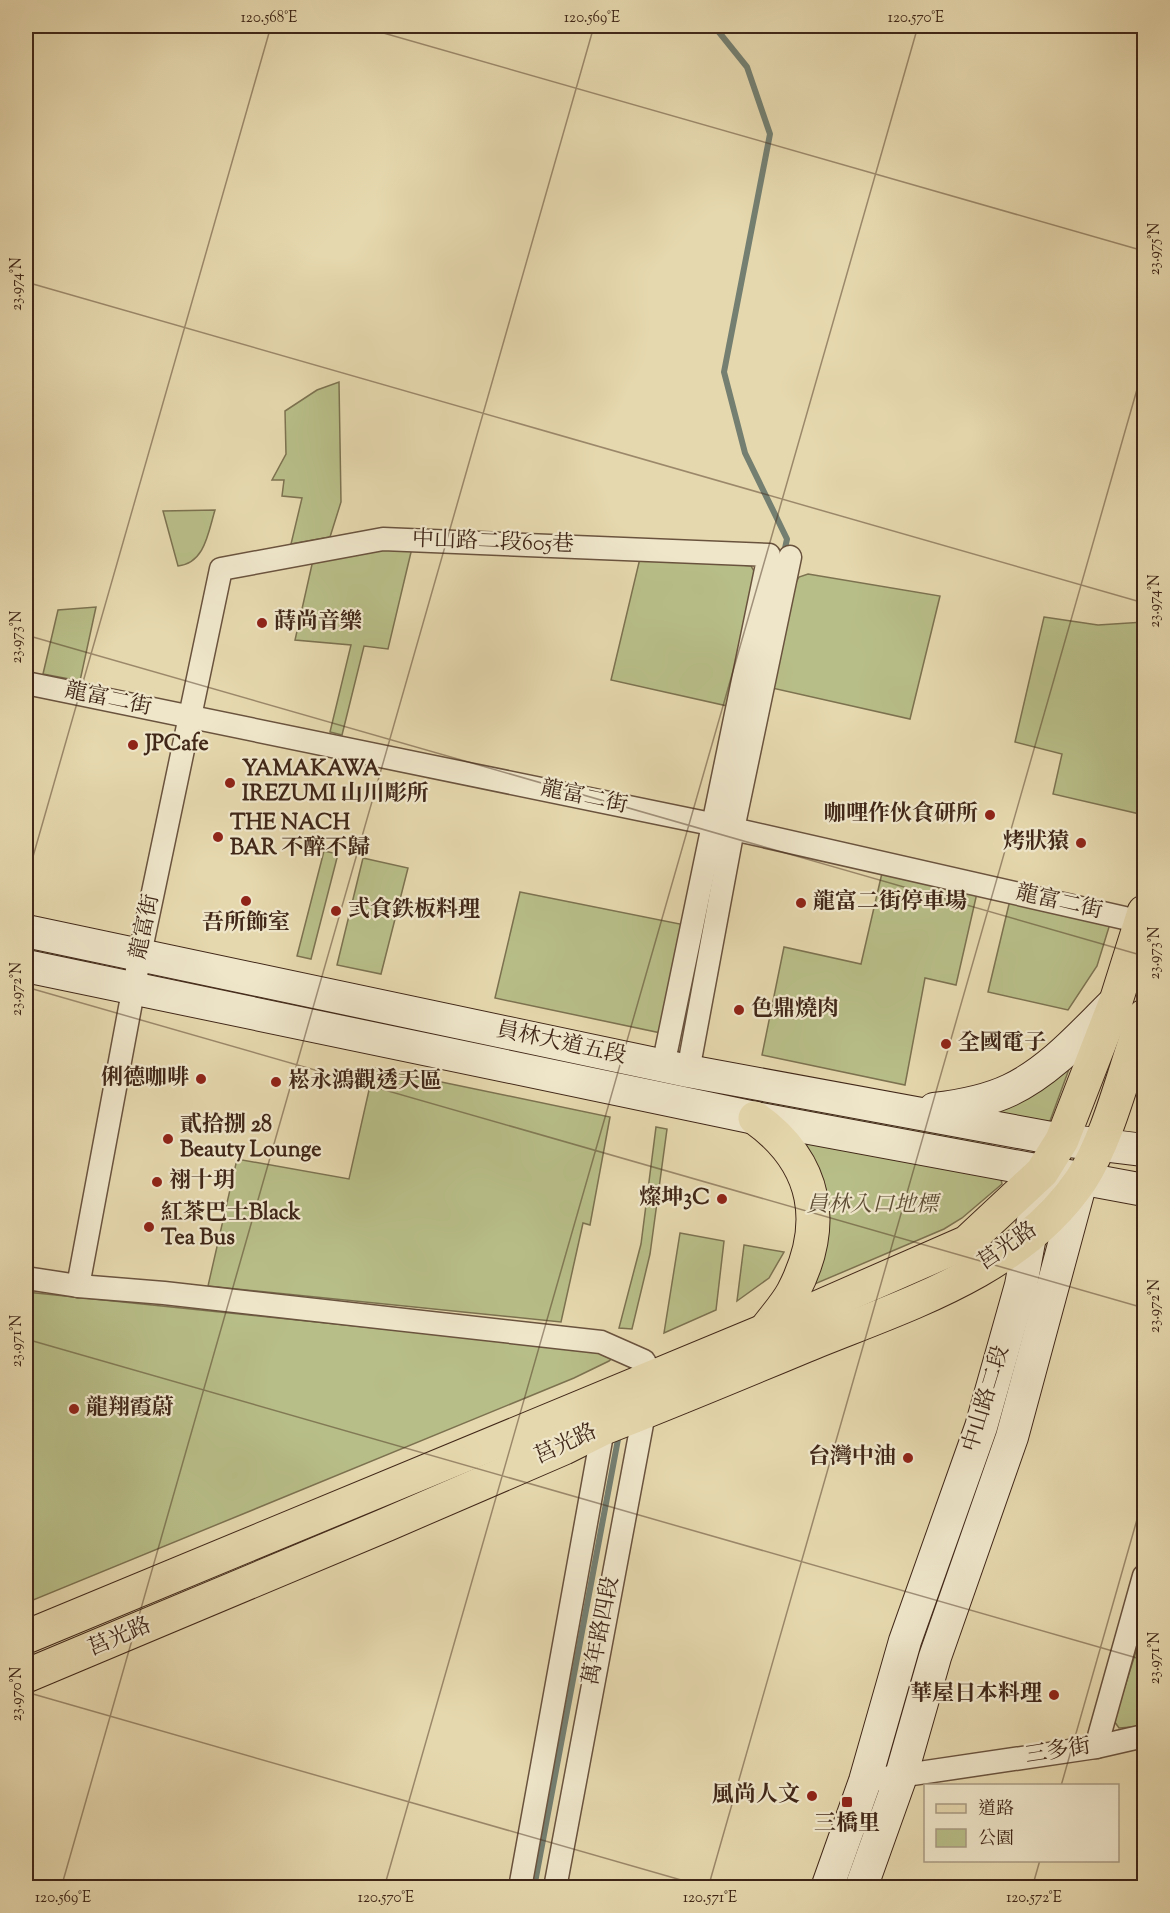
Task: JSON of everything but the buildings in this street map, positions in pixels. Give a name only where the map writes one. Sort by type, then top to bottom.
[{"type":"main road","name":"中山路二段","points":[[861,1887],[901,1776],[935,1657],[1012,1437],[1082,1178],[1099,1143],[1135,1011],[1143,917]]},
{"type":"main road","name":"員林大道五段","points":[[26,931],[675,1069],[1062,1140],[1144,1150]]},
{"type":"main road","name":"員林大道五段","points":[[26,966],[756,1118],[1144,1190]]},
{"type":"main road","name":"中山路二段","points":[[827,1887],[865,1781],[905,1641],[981,1427],[1021,1285],[1042,1172],[1135,1011]]},
{"type":"main road","points":[[880,1107],[933,1110],[966,1105],[1010,1090],[1135,1011],[1144,1022]]},
{"type":"main road","points":[[756,1118],[776,1133],[798,1164],[812,1191],[814,1220],[812,1245],[796,1286],[764,1331]]},
{"type":"main road","name":"莒光路","points":[[26,1637],[764,1331],[967,1242],[1042,1172]]},
{"type":"main road","name":"莒光路","points":[[26,1676],[388,1524],[564,1448],[603,1428],[943,1289],[1007,1253],[1064,1203],[1082,1178]]},
{"type":"street","name":"中山路二段605巷","points":[[221,569],[383,538],[779,556]]},
{"type":"street","points":[[675,1069],[711,824],[779,556]]},
{"type":"street","points":[[675,1069],[734,829],[779,556]]},
{"type":"street","name":"龍富街","points":[[78,1286],[140,954],[221,569]]},
{"type":"street","name":"龍富二街","points":[[26,683],[711,824],[1143,917]]},
{"type":"street","points":[[26,1278],[78,1286],[430,1321],[601,1342],[644,1361],[651,1376]]},
{"type":"street","name":"萬年路四段","points":[[555,1887],[651,1376]]},
{"type":"street","name":"萬年路四段","points":[[520,1887],[609,1396]]},
{"type":"street","points":[[1096,1747],[1144,1576]]},
{"type":"street","name":"三多街","points":[[865,1781],[1096,1747],[1144,1736]]},
{"type":"green space","points":[[339,382],[341,502],[330,537],[291,544],[302,498],[282,496],[284,480],[272,480],[286,454],[285,411],[317,390]]},
{"type":"green space","points":[[215,510],[200,553],[187,564],[178,566],[163,511]]},
{"type":"green space","points":[[412,548],[388,649],[364,646],[342,735],[330,732],[351,645],[295,640],[313,560],[377,549]]},
{"type":"green space","points":[[641,554],[751,566],[759,580],[732,707],[611,680]]},
{"type":"green space","points":[[808,574],[940,596],[910,719],[772,688],[793,588],[799,577]]},
{"type":"green space","points":[[96,607],[80,681],[43,674],[58,610]]},
{"type":"green space","points":[[1044,617],[1098,625],[1144,622],[1144,815],[1053,794],[1062,754],[1015,742]]},
{"type":"green space","points":[[324,851],[338,854],[311,959],[297,956]]},
{"type":"green space","points":[[363,858],[408,868],[381,974],[337,965]]},
{"type":"green space","points":[[882,873],[977,893],[956,985],[925,978],[905,1085],[762,1055],[784,947],[861,964]]},
{"type":"green space","points":[[520,892],[685,925],[661,1033],[495,998]]},
{"type":"green space","points":[[1010,900],[1101,920],[1109,927],[1097,966],[1068,1010],[988,992]]},
{"type":"green space","points":[[26,945],[98,960],[100,963],[26,951]]},
{"type":"green space","points":[[183,981],[305,1002],[992,1141],[991,1146],[847,1121],[181,986]]},
{"type":"green space","points":[[1072,1061],[1050,1121],[1046,1123],[988,1114]]},
{"type":"green space","points":[[374,1068],[610,1117],[590,1225],[583,1223],[561,1322],[208,1286],[237,1159],[349,1179]]},
{"type":"green space","points":[[656,1127],[667,1129],[650,1254],[632,1329],[619,1328],[641,1244]]},
{"type":"green space","name":"員林入口地標","points":[[795,1138],[1001,1179],[1002,1184],[962,1218],[944,1229],[810,1286]]},
{"type":"green space","points":[[680,1233],[724,1241],[716,1310],[664,1333]]},
{"type":"green space","points":[[744,1245],[784,1252],[769,1278],[737,1301]]},
{"type":"green space","points":[[26,1292],[618,1353],[609,1361],[574,1378],[26,1603]]},
{"type":"green space","points":[[1144,1626],[1144,1726],[1119,1728],[1114,1721]]},
{"type":"waterway","points":[[714,26],[747,67],[770,134],[724,372],[745,453],[787,539],[784,553]]},
{"type":"waterway","points":[[685,1027],[688,1013]]},
{"type":"waterway","points":[[534,1888],[619,1434]]},
{"type":"place","name":"蒔尚音樂","points":[[262,623]]},
{"type":"place","name":"JPCafe","points":[[133,745]]},
{"type":"place","name":"YAMAKAWA IREZUMI 山川彫所","points":[[230,783]]},
{"type":"place","name":"咖哩作伙食研所","points":[[990,815]]},
{"type":"place","name":"THE NACH BAR 不醉不歸","points":[[218,837]]},
{"type":"place","name":"烤狀猿","points":[[1081,843]]},
{"type":"place","name":"吾所飾室","points":[[246,901]]},
{"type":"place","name":"龍富二街停車場","points":[[801,903]]},
{"type":"place","name":"弎食鉄板料理","points":[[336,911]]},
{"type":"place","name":"色鼎燒肉","points":[[739,1010]]},
{"type":"place","name":"全國電子","points":[[946,1044]]},
{"type":"place","name":"俐德咖啡","points":[[201,1079]]},
{"type":"place","name":"崧永鴻觀透天區","points":[[276,1082]]},
{"type":"place","name":"貳拾捌 28 Beauty Lounge","points":[[168,1139]]},
{"type":"place","name":"祤十玥","points":[[157,1182]]},
{"type":"place","name":"燦坤3C","points":[[722,1199]]},
{"type":"place","name":"紅茶巴士Black Tea Bus","points":[[149,1227]]},
{"type":"place","name":"龍翔霞蔚","points":[[74,1409]]},
{"type":"place","name":"台灣中油","points":[[908,1458]]},
{"type":"place","name":"華屋日本料理","points":[[1054,1695]]},
{"type":"place","name":"風尚人文","points":[[812,1796]]},
{"type":"place","name":"三橋里","points":[[847,1802]]}]
